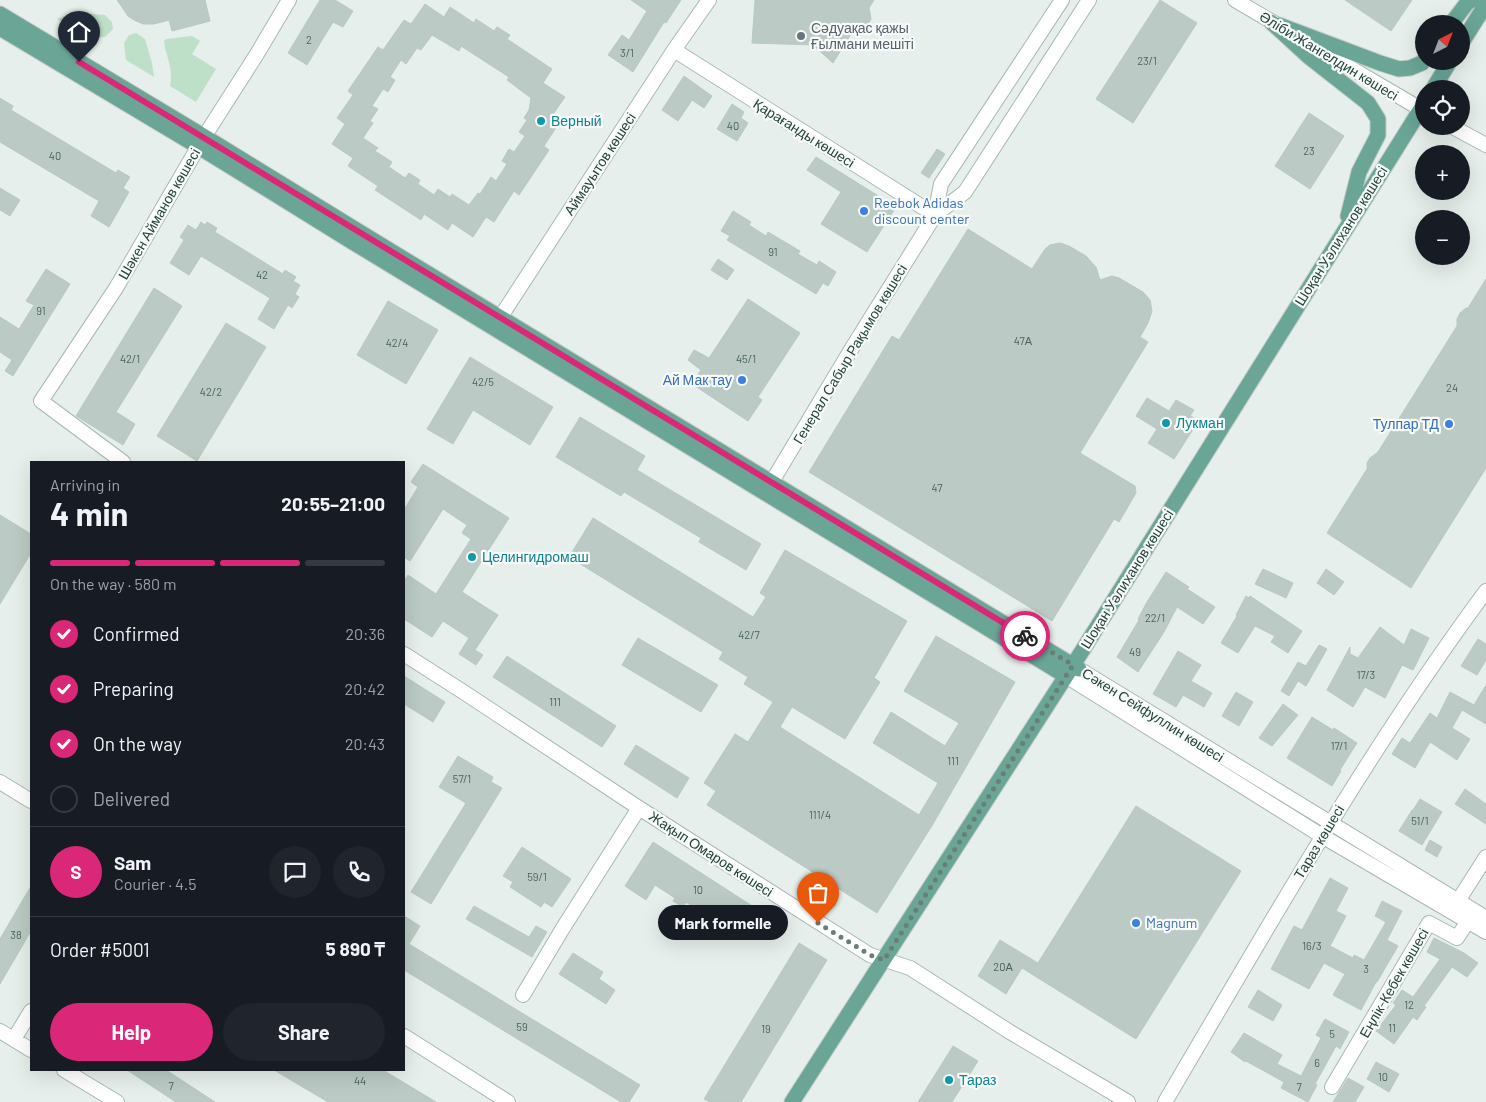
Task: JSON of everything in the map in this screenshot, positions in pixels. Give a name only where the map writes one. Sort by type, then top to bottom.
[{"type":"main road","points":[[1458,15],[1468,3],[1482,6],[1470,28]]},
{"type":"main road","name":"Сәкен Сейфуллин көшесі","points":[[0,14],[201,142],[497,323],[1073,670]]},
{"type":"main road","points":[[1271,22],[1399,69],[1415,66]]},
{"type":"main road","points":[[1271,22],[1308,56],[1368,103],[1378,119],[1378,135],[1359,172],[1344,232]]},
{"type":"main road","name":"Сәкен Сейфуллин көшесі","points":[[0,28],[201,142]]},
{"type":"main road","name":"Шоқан Уәлиханов көшесі","points":[[792,1102],[1073,670],[1415,119]]},
{"type":"street","name":"Шәкен Айманов көшесі","points":[[122,461],[42,401],[116,288],[201,142],[289,0]]},
{"type":"street","name":"Аймауытов көшесі","points":[[497,323],[674,50],[709,0]]},
{"type":"street","name":"Генерал Сабыр Рақымов көшесі","points":[[935,215],[941,184],[1062,0]]},
{"type":"street","name":"Генерал Сабыр Рақымов көшесі","points":[[769,488],[852,348],[935,215],[965,192],[1089,0]]},
{"type":"street","name":"Әліби Жангелдин көшесі","points":[[1235,0],[1415,104]]},
{"type":"street","name":"Қарағанды көшесі","points":[[674,50],[935,215]]},
{"type":"street","points":[[1468,135],[1486,145]]},
{"type":"street","name":"Тараз көшесі","points":[[1165,1102],[1329,823],[1418,686],[1486,591]]},
{"type":"street","name":"Жақып Омаров көшесі","points":[[405,655],[639,808],[870,955],[910,968],[1010,1032],[1128,1102]]},
{"type":"street","name":"Сәкен Сейфуллин көшесі","points":[[1073,670],[1486,918]]},
{"type":"street","name":"Сәкен Сейфуллин көшесі","points":[[1073,670],[1322,836],[1486,932]]},
{"type":"street","points":[[0,782],[30,800]]},
{"type":"street","points":[[522,995],[639,808]]},
{"type":"street","points":[[1458,902],[1486,857]]},
{"type":"street","name":"Еңлік-Кебек көшесі","points":[[1332,1087],[1429,923],[1457,938],[1468,921]]},
{"type":"street","points":[[14,1040],[30,1013]]},
{"type":"street","points":[[0,1031],[30,1049]]},
{"type":"street","points":[[405,1037],[508,1102]]},
{"type":"street","points":[[66,1071],[117,1102]]},
{"type":"green space","points":[[82,13],[105,15],[112,22],[113,29],[105,37],[90,37],[57,19],[67,15]]},
{"type":"green space","points":[[136,33],[145,39],[154,77],[126,60],[124,43],[129,35]]},
{"type":"green space","points":[[192,36],[200,41],[192,54],[216,69],[196,102],[170,86],[170,68],[164,41],[166,39]]},
{"type":"building","points":[[117,0],[205,0],[210,21],[172,31],[169,20],[154,24],[143,24],[134,20],[128,16]]},
{"type":"building","points":[[320,0],[335,0],[353,11],[343,27],[333,22],[307,65],[288,53]]},
{"type":"building","points":[[631,0],[681,0],[666,23],[664,22],[633,72],[608,55],[622,35],[629,40],[647,11]]},
{"type":"building","name":"Сәдуақас қажы Ғылмани мешіті","points":[[755,0],[874,0],[869,8],[871,19],[867,26],[854,29],[833,63],[813,45],[752,43]]},
{"type":"building","points":[[1160,0],[1197,23],[1133,123],[1096,99]]},
{"type":"building","points":[[1345,0],[1412,0],[1391,31]]},
{"type":"building","name":"Верный","points":[[425,4],[444,17],[450,7],[474,23],[476,19],[494,31],[497,27],[510,35],[507,39],[552,69],[543,83],[565,97],[551,117],[559,123],[544,146],[549,150],[519,195],[514,191],[494,222],[486,217],[473,237],[452,223],[448,230],[424,214],[421,220],[375,190],[378,186],[348,166],[353,158],[332,144],[345,124],[337,118],[353,95],[348,91],[378,47],[383,50],[404,20],[411,24]],"holes":[[[432,35],[459,51],[461,46],[509,77],[507,80],[531,98],[529,110],[524,118],[527,120],[519,132],[525,136],[514,152],[509,149],[502,161],[507,164],[496,181],[491,177],[480,194],[478,193],[469,205],[452,194],[450,197],[438,189],[434,195],[418,184],[420,180],[409,173],[405,178],[389,167],[392,162],[375,151],[378,148],[363,138],[373,123],[370,121],[378,109],[372,106],[383,89],[388,92],[395,80],[390,77],[401,60],[406,64],[417,48],[421,50]]]},
{"type":"building","points":[[684,76],[712,96],[704,108],[692,100],[678,121],[662,110]]},
{"type":"building","points":[[0,98],[13,106],[11,110],[116,173],[118,170],[130,177],[123,188],[129,192],[109,227],[91,216],[99,201],[0,142]]},
{"type":"building","points":[[732,104],[744,112],[741,118],[748,123],[737,141],[717,129]]},
{"type":"building","points":[[1309,113],[1344,136],[1310,189],[1275,166]]},
{"type":"building","points":[[937,149],[945,154],[929,178],[921,173]]},
{"type":"building","points":[[816,157],[896,207],[867,252],[821,224],[841,192],[807,170]]},
{"type":"building","points":[[0,188],[20,200],[10,216],[0,210]]},
{"type":"building","points":[[733,211],[751,222],[749,225],[766,236],[768,232],[800,251],[798,254],[817,265],[819,261],[836,272],[828,286],[823,283],[816,294],[727,240],[730,236],[721,231]]},
{"type":"building","points":[[201,222],[205,225],[207,222],[217,228],[215,232],[283,274],[285,270],[296,277],[293,281],[300,285],[295,294],[299,297],[292,308],[288,305],[274,329],[258,319],[270,298],[201,256],[189,275],[170,263],[184,240],[180,237],[188,225],[196,230]]},
{"type":"building","points":[[968,229],[1032,269],[1045,249],[1050,245],[1060,243],[1069,246],[1086,256],[1096,267],[1100,280],[1112,276],[1119,278],[1143,292],[1150,300],[1152,311],[1140,337],[1148,342],[1080,453],[1135,486],[1136,493],[1119,522],[1114,519],[1052,621],[809,472],[892,336],[899,340]]},
{"type":"building","points":[[718,259],[734,270],[727,280],[711,270]]},
{"type":"building","points":[[46,269],[70,284],[13,376],[5,371],[12,360],[0,352],[0,317],[19,329],[34,305],[26,301]]},
{"type":"building","points":[[1486,279],[1486,468],[1411,588],[1327,533],[1367,469],[1367,463],[1370,458],[1378,452],[1457,326],[1457,319],[1460,313],[1468,308]]},
{"type":"building","points":[[154,288],[182,306],[116,412],[135,424],[123,445],[76,416]]},
{"type":"building","points":[[748,299],[800,333],[758,397],[762,400],[748,421],[692,384],[701,370],[688,360],[694,350],[709,358]]},
{"type":"building","points":[[388,301],[438,330],[406,384],[357,355]]},
{"type":"building","points":[[226,323],[266,347],[197,461],[157,436]]},
{"type":"building","points":[[470,357],[553,407],[530,445],[473,410],[453,444],[427,429]]},
{"type":"building","name":"Лукман","points":[[1147,398],[1169,411],[1176,400],[1194,410],[1190,416],[1199,420],[1174,459],[1148,443],[1157,429],[1136,416]]},
{"type":"building","points":[[580,417],[645,456],[637,470],[761,544],[746,570],[699,542],[701,538],[624,492],[621,496],[556,457]]},
{"type":"building","name":"Целингидромаш","points":[[423,464],[509,518],[462,592],[498,615],[475,650],[483,655],[476,665],[459,654],[469,638],[443,621],[432,637],[405,620],[405,580],[408,575],[436,594],[471,539],[462,533],[467,525],[443,509],[410,561],[405,558],[405,508],[418,487],[411,482]]},
{"type":"building","points":[[0,515],[30,533],[30,555],[0,604]]},
{"type":"building","points":[[593,518],[753,617],[766,597],[760,593],[785,550],[907,621],[874,678],[880,682],[845,739],[792,707],[780,727],[919,815],[938,783],[873,743],[891,712],[945,746],[959,723],[904,691],[936,636],[1015,682],[933,824],[877,913],[707,805],[716,791],[704,783],[735,734],[748,742],[773,702],[744,684],[748,677],[719,659],[723,652],[569,557]]},
{"type":"building","points":[[1263,569],[1293,583],[1286,598],[1255,584]]},
{"type":"building","points":[[1326,569],[1344,582],[1334,595],[1317,583]]},
{"type":"building","points":[[1166,572],[1189,587],[1187,589],[1215,607],[1203,624],[1177,607],[1164,632],[1138,672],[1117,657]]},
{"type":"building","points":[[1246,596],[1249,598],[1250,596],[1302,631],[1288,653],[1271,642],[1275,636],[1255,626],[1238,653],[1221,643]]},
{"type":"building","points":[[1380,627],[1404,645],[1411,629],[1429,638],[1413,670],[1402,665],[1385,698],[1365,687],[1353,707],[1327,690],[1350,647],[1350,654],[1358,658]]},
{"type":"building","points":[[638,638],[718,685],[701,712],[622,665]]},
{"type":"building","points":[[1478,639],[1486,644],[1486,660],[1477,675],[1461,666]]},
{"type":"building","points":[[1319,645],[1327,649],[1306,686],[1298,681],[1289,696],[1281,691],[1298,662],[1306,666]]},
{"type":"building","points":[[1178,651],[1201,665],[1191,681],[1212,693],[1204,707],[1183,695],[1176,707],[1153,694]]},
{"type":"building","points":[[507,656],[616,726],[602,747],[493,677]]},
{"type":"building","points":[[405,677],[445,702],[433,722],[405,705]]},
{"type":"building","points":[[1486,685],[1486,724],[1462,710],[1452,728],[1470,739],[1457,760],[1430,742],[1415,768],[1392,754],[1402,738],[1410,743],[1430,713],[1437,718],[1450,692],[1474,705]]},
{"type":"building","points":[[1236,692],[1253,702],[1239,726],[1222,716]]},
{"type":"building","points":[[1283,704],[1298,715],[1272,746],[1259,738]]},
{"type":"building","points":[[1312,717],[1357,743],[1332,786],[1287,758]]},
{"type":"building","points":[[636,745],[689,778],[677,798],[624,764]]},
{"type":"building","points":[[458,756],[493,777],[491,782],[502,788],[431,904],[411,892],[466,803],[439,787]]},
{"type":"building","points":[[1465,789],[1486,804],[1486,824],[1455,804]]},
{"type":"building","points":[[1420,799],[1442,812],[1422,845],[1399,831]]},
{"type":"building","name":"Magnum","points":[[1136,806],[1241,871],[1136,1039],[1022,968],[1006,994],[978,976],[1000,940],[1038,963]]},
{"type":"building","points":[[1430,840],[1442,847],[1437,857],[1425,850]]},
{"type":"building","points":[[653,842],[760,911],[744,935],[730,926],[726,932],[714,924],[715,921],[686,902],[683,907],[673,901],[675,898],[655,885],[646,900],[625,886]]},
{"type":"building","points":[[522,847],[571,879],[552,907],[544,902],[541,907],[510,887],[513,882],[503,876]]},
{"type":"building","points":[[1330,878],[1348,888],[1336,911],[1346,916],[1330,946],[1353,958],[1354,955],[1364,960],[1386,922],[1375,916],[1382,901],[1402,911],[1387,940],[1398,946],[1361,1010],[1333,995],[1345,974],[1324,963],[1309,989],[1271,969],[1294,926],[1302,930]]},
{"type":"building","points":[[30,888],[30,933],[0,984],[0,939]]},
{"type":"building","points":[[474,906],[529,937],[536,926],[547,932],[532,957],[466,919]]},
{"type":"building","points":[[405,917],[420,926],[409,944],[640,1085],[629,1102],[621,1102],[405,971]]},
{"type":"building","points":[[1434,938],[1464,953],[1478,963],[1467,977],[1452,967],[1424,1006],[1426,1007],[1417,1020],[1413,1017],[1394,1044],[1376,1031],[1396,1005],[1393,1003],[1402,990],[1413,997],[1440,959],[1427,952]]},
{"type":"building","points":[[799,943],[827,960],[741,1102],[710,1102],[704,1099]]},
{"type":"building","points":[[573,953],[603,972],[599,979],[615,990],[606,1004],[559,974]]},
{"type":"building","points":[[1258,990],[1282,1005],[1273,1021],[1248,1007]]},
{"type":"building","points":[[1325,1019],[1349,1032],[1340,1049],[1336,1046],[1315,1084],[1317,1085],[1308,1102],[1281,1088],[1284,1082],[1245,1062],[1231,1052],[1244,1033],[1282,1055],[1277,1064],[1301,1076],[1321,1038],[1316,1035]]},
{"type":"building","name":"Тараз","points":[[953,1046],[978,1061],[952,1102],[918,1102]]},
{"type":"building","points":[[1376,1062],[1399,1074],[1389,1092],[1367,1079]]},
{"type":"building","points":[[129,1071],[168,1071],[215,1102],[176,1102]]},
{"type":"building","points":[[276,1071],[385,1071],[436,1102],[328,1102]]},
{"type":"building","points":[[1348,1078],[1364,1087],[1355,1102],[1333,1102]]},
{"type":"way so far","points":[[818,923],[870,955],[884,960],[1073,665],[1025,636]]},
{"type":"place","name":"Сәдуақас қажы Ғылмани мешіті","points":[[801,36]]},
{"type":"place","name":"Верный","points":[[541,121]]},
{"type":"place","name":"Reebok Adidas discount center","points":[[864,211]]},
{"type":"place","name":"Ай Мак тау","points":[[742,380]]},
{"type":"place","name":"Лукман","points":[[1166,423]]},
{"type":"place","name":"Тулпар ТД","points":[[1449,424]]},
{"type":"place","name":"Целингидромаш","points":[[472,557]]},
{"type":"place","name":"Mark formelle","points":[[818,923]]},
{"type":"place","name":"Magnum","points":[[1136,923]]},
{"type":"place","name":"Тараз","points":[[949,1080]]},
{"type":"route","points":[[79,62],[1025,636]]}]
